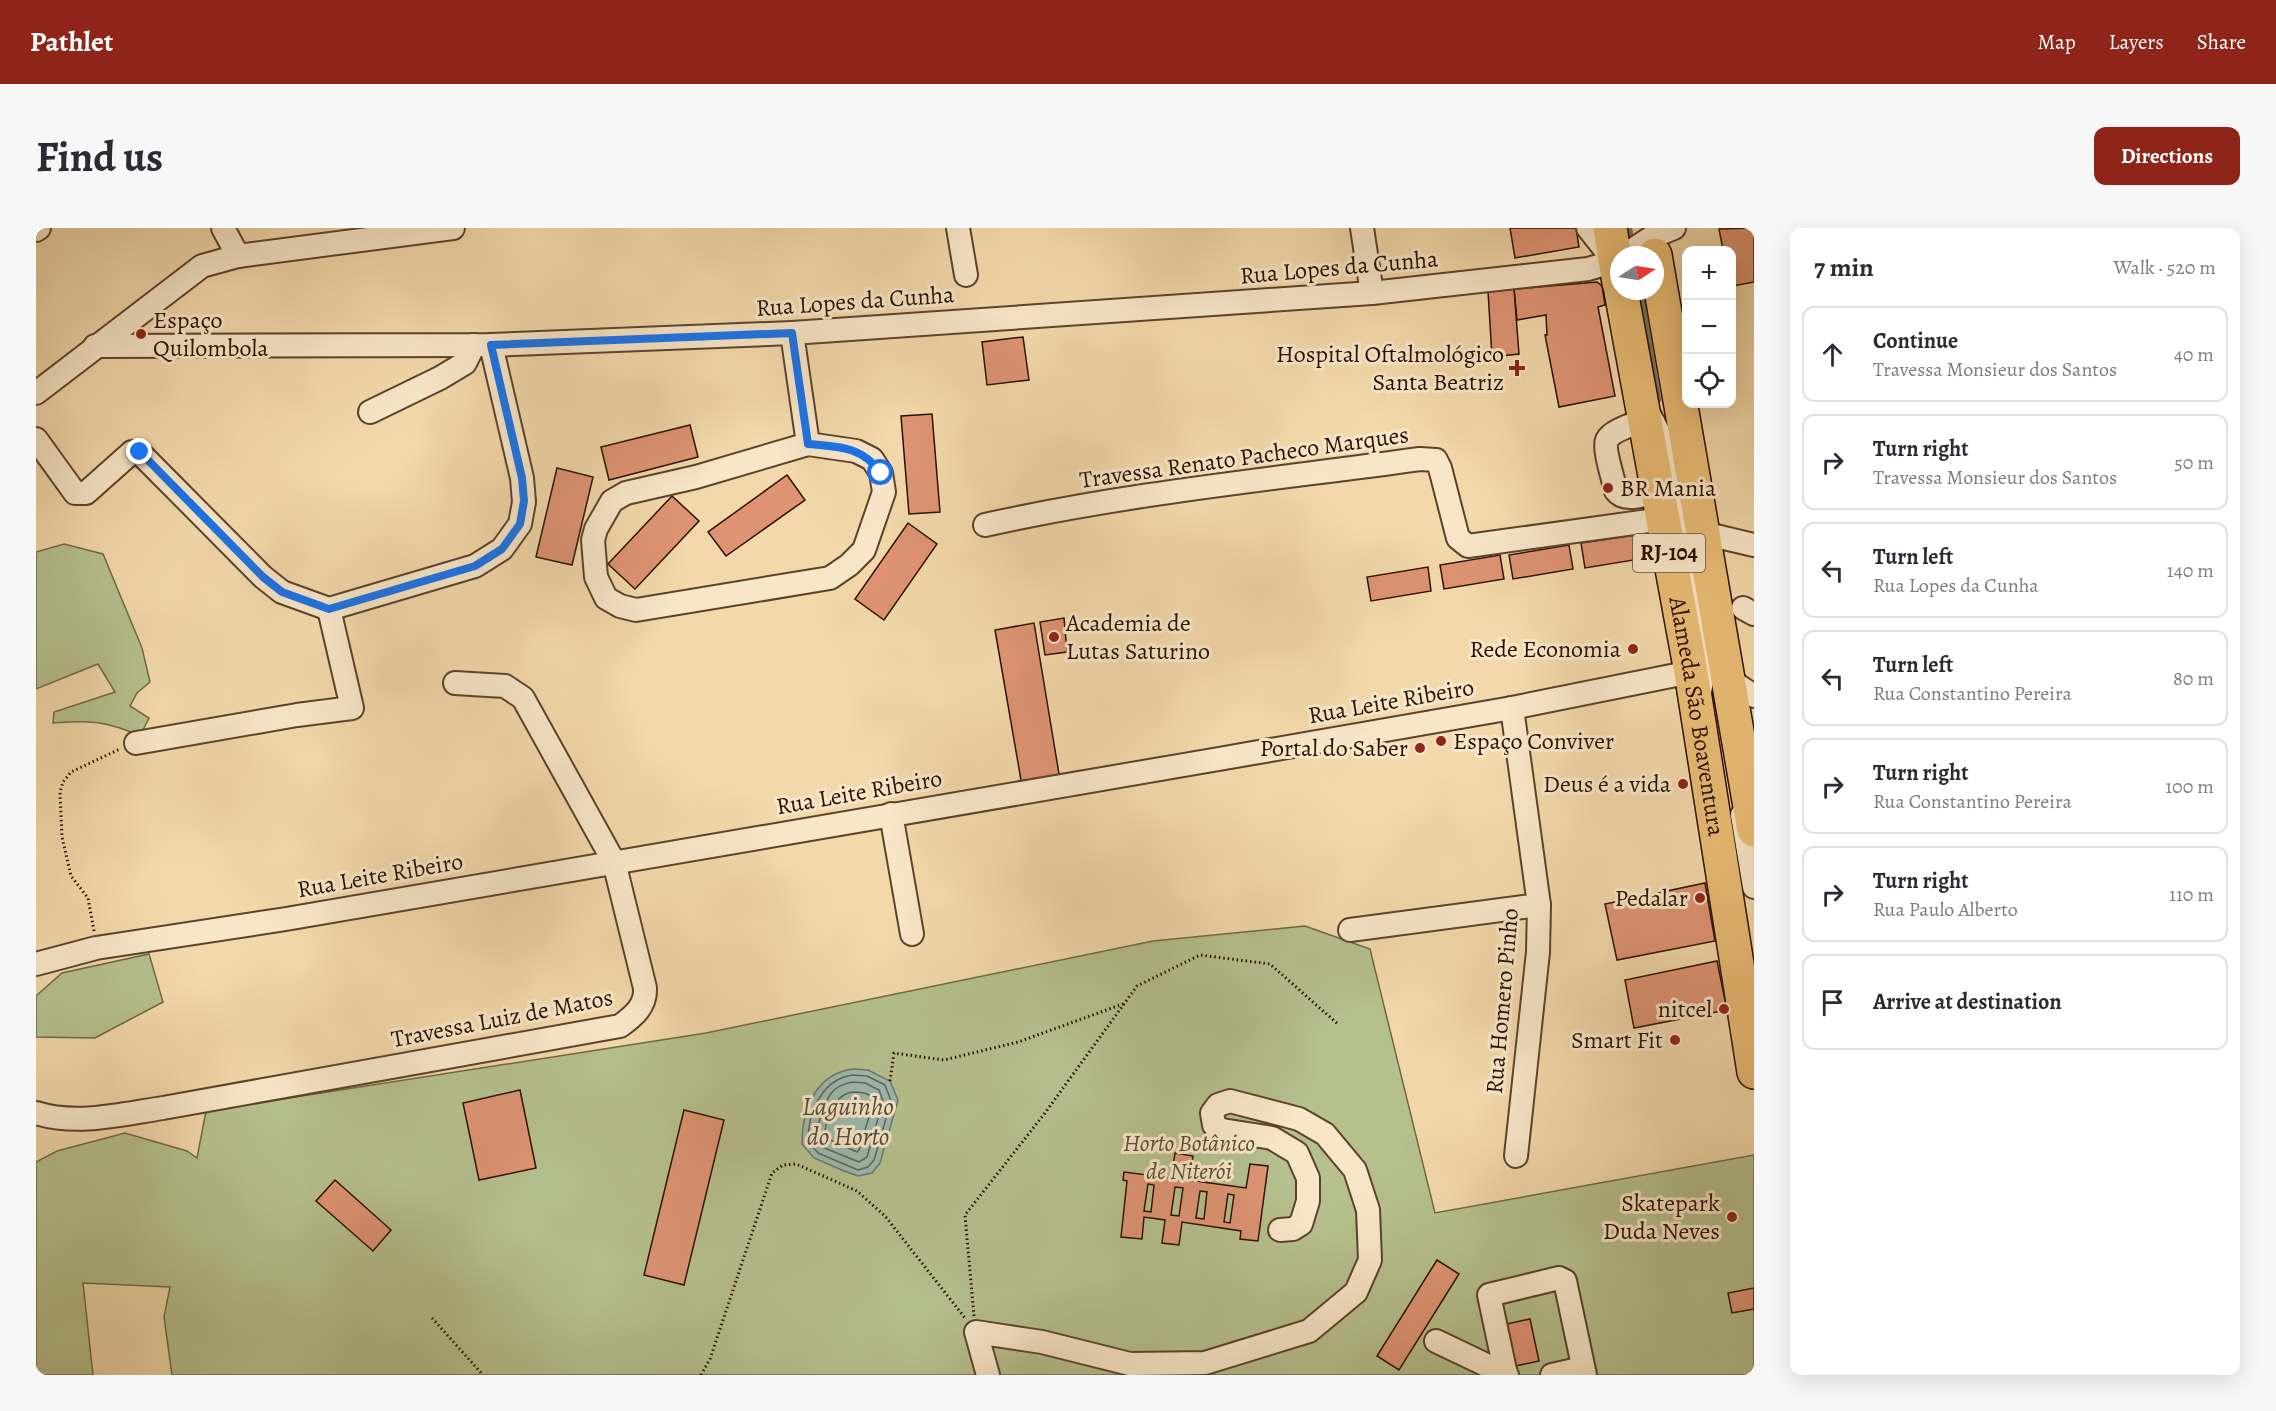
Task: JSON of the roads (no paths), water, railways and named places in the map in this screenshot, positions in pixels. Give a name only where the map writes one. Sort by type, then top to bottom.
[{"type":"highway","name":"Alameda São Boaventura","points":[[1636,300],[1642,409],[1691,672],[1754,1072]]},
{"type":"highway","name":"Alameda São Boaventura","points":[[1646,300],[1703,533],[1722,642],[1741,688],[1754,830]]},
{"type":"street","points":[[223,228],[238,256]]},
{"type":"street","points":[[36,393],[202,266],[238,256],[339,235],[453,228]]},
{"type":"street","points":[[958,228],[966,275]]},
{"type":"street","points":[[1362,228],[1372,293]]},
{"type":"street","points":[[1588,228],[1603,248],[1610,249]]},
{"type":"street","name":"Rua Lopes da Cunha","points":[[95,346],[482,345],[792,333],[1372,293],[1588,269],[1610,261]]},
{"type":"street","points":[[792,333],[808,444]]},
{"type":"street","points":[[36,439],[78,495],[86,493],[132,452],[140,452],[263,577],[282,592],[329,609],[475,566],[502,549],[520,524],[524,501],[522,478],[482,345],[465,363],[440,378],[370,412]]},
{"type":"street","points":[[1642,409],[1672,457],[1705,633],[1706,660],[1697,708]]},
{"type":"street","points":[[808,444],[856,451],[872,459],[881,473],[884,492],[881,502],[864,550],[849,565],[830,578],[636,610],[620,606],[606,598],[596,577],[593,540],[596,529],[612,501],[626,493],[696,477],[808,444]]},
{"type":"street","name":"Travessa Renato Pacheco Marques","points":[[985,525],[1148,496],[1420,459],[1436,460],[1458,538],[1468,546],[1661,506]]},
{"type":"street","points":[[1703,533],[1754,545]]},
{"type":"street","points":[[136,743],[351,708],[329,609]]},
{"type":"street","points":[[1722,642],[1723,706],[1754,887]]},
{"type":"street","name":"Rua Leite Ribeiro","points":[[36,964],[96,948],[286,919],[1512,708],[1691,672]]},
{"type":"street","name":"Travessa Luiz de Matos","points":[[36,1113],[50,1118],[90,1119],[163,1108],[620,1026],[634,1016],[643,1004],[645,988],[614,862],[523,698],[505,686],[454,683]]},
{"type":"street","name":"Rua Homero Pinho","points":[[1512,708],[1539,905],[1538,952],[1515,1156]]},
{"type":"street","points":[[891,814],[912,934]]},
{"type":"street","points":[[1350,930],[1539,905]]},
{"type":"street","points":[[988,1375],[976,1332],[1042,1342],[1130,1364],[1205,1363],[1309,1331],[1356,1292],[1370,1260],[1368,1210],[1355,1170],[1325,1134],[1299,1119],[1230,1101],[1218,1105],[1212,1113],[1214,1125],[1222,1130],[1272,1138],[1297,1153],[1308,1178],[1308,1201],[1301,1224],[1293,1229],[1280,1230]]},
{"type":"street","points":[[1506,1375],[1489,1295],[1559,1278],[1564,1281],[1584,1372],[1552,1375]]},
{"type":"street","points":[[1436,1341],[1506,1375]]},
{"type":"water","name":"Laguinho do Horto","points":[[853,1069],[868,1070],[890,1081],[898,1100],[880,1163],[872,1173],[858,1176],[814,1158],[802,1144],[805,1119],[813,1096],[829,1078]]},
{"type":"waterway","points":[[1630,228],[1632,243]]},
{"type":"waterway","points":[[1642,300],[1659,400]]},
{"type":"place","name":"Espaço Quilombola","points":[[141,334]]},
{"type":"place","name":"Hospital Oftalmológico Santa Beatriz","points":[[1517,368]]},
{"type":"place","name":"BR Mania","points":[[1608,488]]},
{"type":"place","name":"Academia de Lutas Saturino","points":[[1054,637]]},
{"type":"place","name":"Rede Economia","points":[[1633,649]]},
{"type":"place","name":"Espaço Conviver","points":[[1441,741]]},
{"type":"place","name":"Portal do Saber","points":[[1420,748]]},
{"type":"place","name":"Deus é a vida","points":[[1683,784]]},
{"type":"place","name":"Pedalar","points":[[1700,898]]},
{"type":"place","name":"nitcel","points":[[1724,1009]]},
{"type":"place","name":"Smart Fit","points":[[1675,1040]]},
{"type":"place","name":"Skatepark Duda Neves","points":[[1732,1217]]},
{"type":"park label","name":"Horto Botânico de Niterói","points":[[1189,1157]]}]
